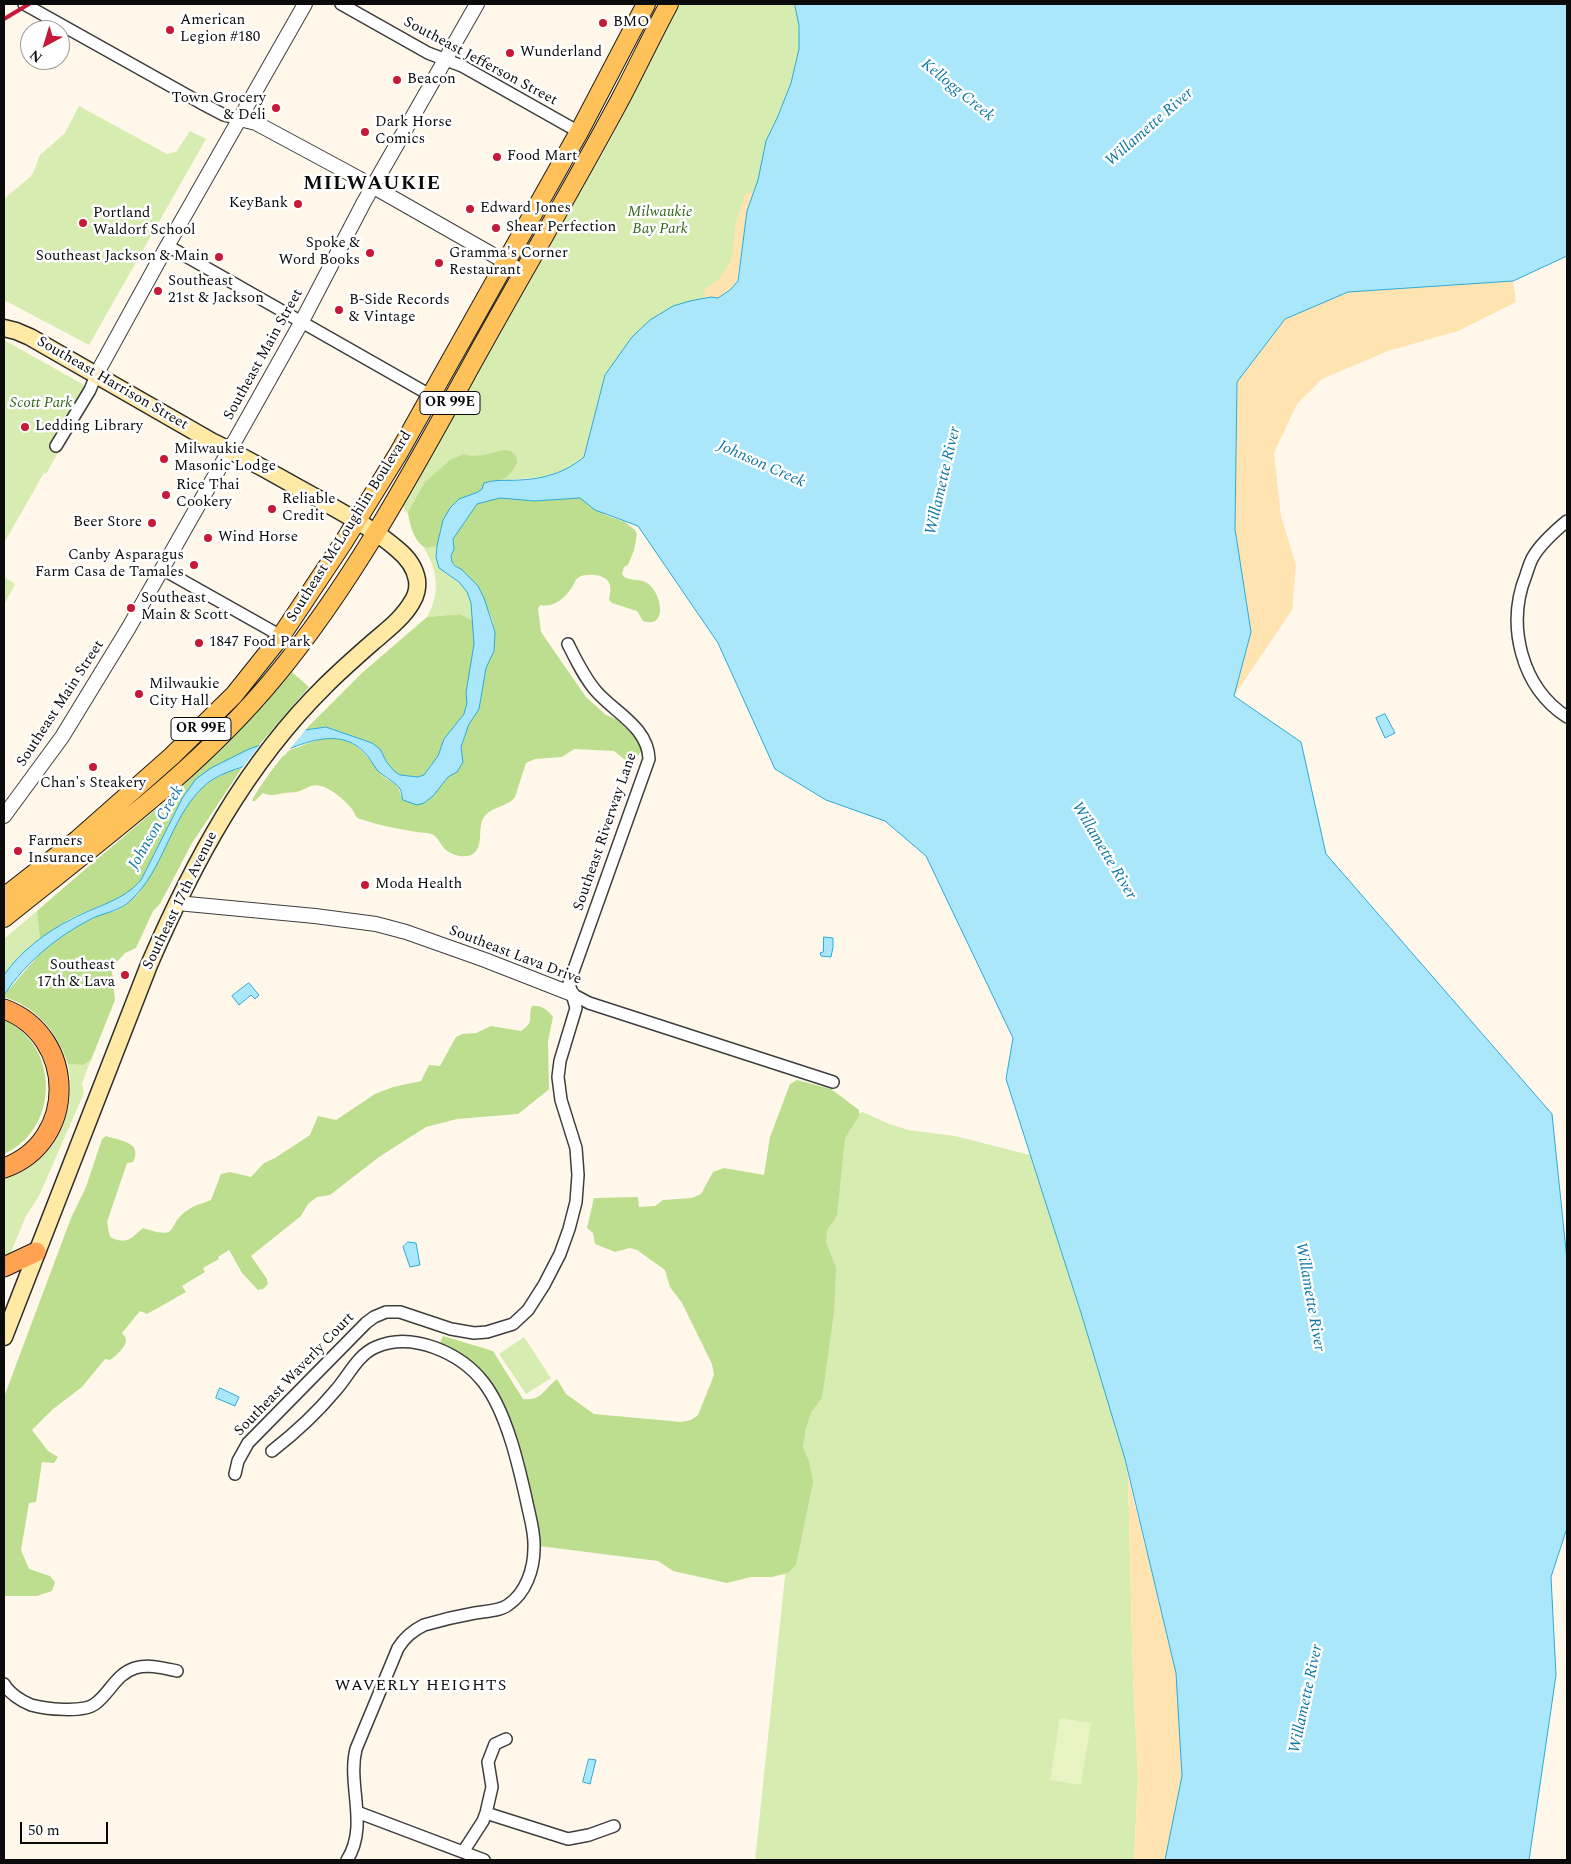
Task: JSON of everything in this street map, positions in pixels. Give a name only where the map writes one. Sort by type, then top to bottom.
[{"type":"highway","points":[[4,1009],[27,1022],[45,1040],[56,1064],[60,1090],[58,1108],[52,1125],[43,1140],[23,1159],[4,1168]]},
{"type":"highway","points":[[4,1267],[36,1252]]},
{"type":"main road","name":"Southeast McLoughlin Boulevard","points":[[4,897],[77,840],[178,751],[234,695],[281,636],[357,522],[579,132],[646,4]]},
{"type":"main road","name":"Southeast McLoughlin Boulevard","points":[[4,918],[152,799],[199,756],[273,679],[298,647],[374,533],[524,272],[622,95],[669,4]]},
{"type":"main road","name":"Southeast Harrison Street","points":[[4,328],[25,334],[374,533]]},
{"type":"main road","name":"Southeast 17th Avenue","points":[[4,1337],[149,966],[177,903],[222,817],[250,775],[281,734],[349,663],[404,614],[415,597],[417,581],[415,571],[408,559],[398,549],[374,533]]},
{"type":"street","points":[[24,4],[224,115],[256,123],[524,272]]},
{"type":"street","points":[[56,446],[90,390],[96,375],[305,4]]},
{"type":"street","name":"Southeast Jefferson Street","points":[[341,4],[428,53],[462,66],[579,132]]},
{"type":"street","name":"Southeast Main Street","points":[[4,816],[62,737],[125,634],[301,323],[373,187],[477,4]]},
{"type":"street","points":[[168,246],[430,395]]},
{"type":"street","points":[[1567,521],[1533,557],[1523,582],[1516,610],[1518,638],[1528,672],[1541,694],[1567,717]]},
{"type":"street","points":[[162,569],[281,636]]},
{"type":"street","name":"Southeast Riverway Lane","points":[[568,644],[584,676],[594,690],[628,721],[646,741],[649,759],[569,983],[572,994]]},
{"type":"street","name":"Southeast Lava Drive","points":[[177,903],[315,916],[376,924],[406,932],[485,960],[572,994],[589,1003],[833,1082]]},
{"type":"street","name":"Southeast Waverly Court","points":[[236,1474],[238,1461],[248,1443],[374,1317],[386,1312],[400,1312],[450,1329],[474,1333],[499,1330],[513,1324],[528,1310],[560,1254],[576,1202],[578,1175],[576,1148],[561,1100],[558,1077],[560,1061],[576,1008],[572,994]]},
{"type":"street","points":[[272,1451],[313,1416],[337,1390],[359,1360],[375,1347],[392,1342],[409,1342],[437,1349],[456,1358],[475,1373],[494,1400],[517,1458],[533,1529],[535,1547],[530,1573],[520,1593],[508,1605],[498,1609],[434,1622],[412,1630],[398,1648],[356,1749],[353,1762],[357,1812],[355,1846],[347,1860]]},
{"type":"street","points":[[4,1684],[8,1690],[31,1705],[75,1710],[94,1705],[116,1680],[136,1668],[152,1666],[177,1671]]},
{"type":"street","points":[[463,1852],[486,1813],[492,1787],[488,1762],[494,1744],[506,1739]]},
{"type":"street","points":[[357,1812],[484,1860]]},
{"type":"street","points":[[486,1813],[568,1839],[589,1835],[614,1826]]},
{"type":"green space","name":"Milwaukie Bay Park","points":[[680,4],[795,4],[799,26],[799,49],[791,83],[769,133],[758,180],[747,211],[737,281],[711,297],[673,306],[605,375],[584,457],[565,471],[542,477],[497,481],[419,529],[402,506],[613,135]]},
{"type":"green space","name":"Portland Waldorf School","points":[[79,106],[167,154],[176,152],[190,131],[206,139],[89,345],[4,300],[4,199],[30,177],[40,155],[65,133]]},
{"type":"green space","name":"Scott Park","points":[[4,340],[93,390],[46,474],[44,473],[4,543]]},
{"type":"green space","points":[[503,450],[511,451],[516,456],[517,463],[510,474],[500,480],[491,481],[478,492],[467,495],[443,520],[437,546],[428,548],[423,546],[416,539],[411,528],[408,512],[425,482],[450,460],[464,454],[472,456],[484,455]]},
{"type":"green space","points":[[500,498],[535,501],[580,498],[605,515],[625,522],[635,530],[637,534],[634,550],[622,574],[627,578],[647,583],[652,588],[659,601],[660,609],[656,620],[651,622],[643,621],[637,611],[612,603],[609,600],[610,588],[608,581],[594,575],[579,577],[561,599],[553,604],[541,605],[538,608],[541,632],[586,697],[606,715],[616,719],[635,736],[643,749],[634,761],[629,763],[614,751],[574,749],[562,757],[535,759],[526,763],[515,797],[508,803],[487,813],[482,821],[477,850],[468,856],[452,854],[431,834],[388,827],[358,818],[349,805],[324,787],[314,785],[298,792],[274,795],[263,793],[255,801],[252,801],[268,775],[288,751],[328,738],[341,739],[357,747],[383,776],[396,785],[401,797],[433,796],[448,777],[457,772],[462,754],[461,747],[469,724],[479,709],[486,668],[494,651],[495,632],[492,619],[478,586],[452,562],[453,539],[477,504]]},
{"type":"green space","points":[[422,545],[428,548],[437,546],[438,563],[465,590],[469,598],[473,621],[460,614],[427,617],[434,599],[436,581],[432,563]]},
{"type":"green space","points":[[4,577],[15,584],[4,605]]},
{"type":"green space","points":[[460,614],[473,621],[474,644],[466,693],[467,703],[464,714],[444,739],[438,756],[424,775],[418,777],[400,775],[386,761],[380,749],[371,743],[326,727],[305,730],[363,672],[427,617]]},
{"type":"green space","points":[[292,672],[309,687],[259,745],[211,768],[183,797],[141,880],[126,894],[70,919],[40,939],[37,911],[202,768],[264,706]]},
{"type":"green space","points":[[242,768],[192,843],[160,904],[153,911],[136,948],[125,953],[114,965],[112,973],[115,1000],[91,1060],[83,1065],[68,1064],[58,1042],[44,1022],[26,1007],[4,997],[4,995],[45,948],[76,927],[103,913],[116,911],[139,893],[186,806],[212,780],[227,772]]},
{"type":"green space","points":[[37,911],[40,939],[20,956],[4,975],[4,939]]},
{"type":"green space","points":[[532,1006],[544,1009],[553,1017],[548,1041],[549,1089],[547,1091],[518,1114],[457,1119],[426,1127],[379,1157],[330,1195],[317,1197],[308,1204],[301,1216],[251,1256],[267,1279],[268,1284],[263,1289],[258,1290],[242,1273],[229,1250],[218,1257],[219,1259],[203,1268],[205,1272],[182,1286],[186,1292],[147,1314],[140,1311],[122,1333],[126,1340],[124,1346],[115,1357],[110,1360],[105,1359],[82,1387],[53,1409],[32,1430],[48,1451],[58,1457],[54,1463],[42,1462],[36,1502],[29,1503],[21,1550],[29,1569],[50,1576],[55,1582],[52,1591],[37,1596],[4,1596],[4,1397],[71,1218],[86,1187],[102,1139],[106,1136],[124,1141],[133,1146],[135,1150],[133,1162],[127,1163],[107,1222],[110,1237],[120,1241],[128,1240],[143,1228],[155,1232],[168,1232],[172,1230],[176,1221],[188,1210],[211,1200],[221,1174],[230,1172],[251,1177],[264,1163],[310,1135],[318,1116],[336,1120],[375,1094],[393,1087],[421,1081],[429,1065],[440,1066],[456,1037],[462,1034],[476,1033],[491,1026],[521,1031],[530,1022]]},
{"type":"green space","points":[[4,1020],[22,1032],[36,1048],[43,1067],[46,1087],[43,1107],[36,1126],[22,1142],[4,1154]]},
{"type":"green space","points":[[91,1060],[82,1083],[84,1093],[39,1196],[26,1216],[11,1252],[4,1259],[4,1180],[34,1164],[54,1143],[61,1131],[69,1105],[70,1078],[68,1064],[83,1065]]},
{"type":"green space","points":[[797,1080],[831,1089],[859,1110],[859,1116],[845,1138],[837,1216],[827,1230],[826,1242],[836,1268],[834,1312],[822,1398],[811,1412],[805,1432],[803,1448],[809,1461],[813,1482],[796,1565],[788,1573],[772,1577],[751,1577],[727,1583],[673,1571],[658,1561],[539,1546],[533,1503],[520,1456],[484,1376],[472,1363],[459,1354],[439,1345],[443,1336],[493,1351],[523,1399],[539,1396],[557,1379],[566,1394],[594,1414],[681,1422],[691,1420],[698,1415],[714,1375],[712,1364],[682,1303],[670,1287],[665,1270],[637,1250],[630,1248],[615,1252],[595,1244],[593,1233],[587,1228],[594,1198],[638,1197],[639,1207],[655,1206],[663,1200],[692,1198],[701,1194],[713,1172],[724,1168],[764,1175],[770,1137],[790,1084]]},
{"type":"green space","points":[[863,1112],[908,1130],[955,1136],[1030,1155],[1082,1316],[1125,1459],[1128,1477],[1133,1676],[1138,1778],[1134,1860],[755,1860],[831,1141],[844,1118]]},
{"type":"green space","points":[[524,1337],[551,1378],[526,1394],[499,1354]]},
{"type":"green space","points":[[1060,1718],[1091,1723],[1081,1785],[1050,1780]]},
{"type":"sand","points":[[746,193],[753,193],[744,224],[737,281],[730,290],[718,298],[704,298],[705,289],[718,280],[732,257],[736,221]]},
{"type":"sand","points":[[1513,281],[1516,302],[1458,331],[1388,351],[1322,379],[1297,404],[1274,453],[1281,516],[1296,565],[1292,610],[1234,696],[1251,632],[1235,529],[1237,382],[1285,319],[1348,292]]},
{"type":"sand","points":[[1128,1477],[1176,1673],[1182,1776],[1165,1860],[1134,1860],[1138,1778],[1133,1676]]},
{"type":"water","points":[[795,4],[1567,4],[1567,256],[1513,281],[1348,292],[1285,319],[1237,382],[1235,529],[1251,632],[1234,696],[1301,742],[1326,854],[1552,1114],[1567,1260],[1567,1528],[1551,1577],[1556,1675],[1529,1860],[1165,1860],[1182,1776],[1176,1673],[1125,1459],[1082,1316],[1006,1079],[1013,1038],[926,856],[885,821],[826,800],[775,769],[718,643],[638,526],[595,510],[580,498],[535,501],[500,498],[477,504],[453,539],[454,549],[451,556],[455,566],[461,569],[478,586],[484,598],[495,632],[494,651],[486,668],[479,709],[469,724],[461,747],[463,762],[457,772],[448,777],[433,796],[424,803],[417,805],[403,800],[399,787],[377,770],[366,754],[352,743],[340,739],[326,739],[312,741],[220,775],[201,789],[190,801],[151,875],[131,900],[117,909],[78,926],[54,942],[32,961],[4,995],[4,975],[10,966],[35,943],[81,914],[118,898],[141,880],[183,797],[196,779],[211,768],[249,749],[305,730],[326,727],[372,743],[380,749],[386,761],[400,775],[418,777],[424,775],[438,756],[444,739],[464,714],[474,644],[471,603],[467,592],[459,582],[439,568],[436,557],[443,520],[450,508],[459,499],[478,492],[482,489],[484,483],[545,477],[577,463],[584,457],[605,375],[632,337],[650,320],[673,306],[711,297],[718,298],[730,290],[738,281],[747,211],[758,180],[766,141],[791,83],[799,49],[799,26]]},
{"type":"water","points":[[1385,714],[1395,733],[1385,738],[1376,718]]},
{"type":"water","points":[[824,937],[833,938],[831,957],[821,956]]},
{"type":"water","points":[[249,983],[259,995],[255,999],[251,995],[239,1005],[232,996]]},
{"type":"water","points":[[408,1242],[416,1243],[420,1265],[410,1267],[403,1247]]},
{"type":"water","points":[[220,1388],[239,1397],[235,1406],[216,1398]]},
{"type":"water","points":[[589,1759],[596,1760],[590,1784],[583,1782]]},
{"type":"pier","points":[[307,728],[285,755],[240,771],[263,741]]},
{"type":"railway","points":[[4,19],[29,4]]},
{"type":"place","name":"BMO","points":[[603,23]]},
{"type":"place","name":"American Legion #180","points":[[170,30]]},
{"type":"place","name":"Wunderland","points":[[510,53]]},
{"type":"place","name":"Beacon","points":[[397,80]]},
{"type":"place","name":"Town Grocery & Deli","points":[[276,108]]},
{"type":"place","name":"Dark Horse Comics","points":[[365,132]]},
{"type":"place","name":"Food Mart","points":[[497,157]]},
{"type":"place","name":"KeyBank","points":[[298,204]]},
{"type":"place","name":"Edward Jones","points":[[470,209]]},
{"type":"place","name":"Portland Waldorf School","points":[[83,223]]},
{"type":"place","name":"Shear Perfection","points":[[496,228]]},
{"type":"place","name":"Spoke & Word Books","points":[[370,253]]},
{"type":"place","name":"Southeast Jackson & Main","points":[[219,257]]},
{"type":"place","name":"Gramma's Corner Restaurant","points":[[439,263]]},
{"type":"place","name":"Southeast 21st & Jackson","points":[[158,291]]},
{"type":"place","name":"B-Side Records & Vintage","points":[[339,310]]},
{"type":"place","name":"Ledding Library","points":[[25,427]]},
{"type":"place","name":"Milwaukie Masonic Lodge","points":[[164,459]]},
{"type":"place","name":"Rice Thai Cookery","points":[[166,495]]},
{"type":"place","name":"Reliable Credit","points":[[272,509]]},
{"type":"place","name":"Beer Store","points":[[152,523]]},
{"type":"place","name":"Wind Horse","points":[[208,538]]},
{"type":"place","name":"Canby Asparagus Farm Casa de Tamales","points":[[194,565]]},
{"type":"place","name":"Southeast Main & Scott","points":[[131,608]]},
{"type":"place","name":"1847 Food Park","points":[[199,643]]},
{"type":"place","name":"Milwaukie City Hall","points":[[139,694]]},
{"type":"place","name":"Chan's Steakery","points":[[93,767]]},
{"type":"place","name":"Farmers Insurance","points":[[18,851]]},
{"type":"place","name":"Moda Health","points":[[365,885]]},
{"type":"place","name":"Southeast 17th & Lava","points":[[125,975]]},
{"type":"district","name":"MILWAUKIE","points":[[372,185]]},
{"type":"district","name":"WAVERLY HEIGHTS","points":[[421,1687]]},
{"type":"water label","name":"Kellogg Creek","points":[[957,91]]},
{"type":"water label","name":"Willamette River","points":[[1150,128]]},
{"type":"water label","name":"Johnson Creek","points":[[761,465]]},
{"type":"water label","name":"Willamette River","points":[[944,481]]},
{"type":"water label","name":"Johnson Creek","points":[[157,828]]},
{"type":"water label","name":"Willamette River","points":[[1103,851]]},
{"type":"water label","name":"Willamette River","points":[[1309,1297]]},
{"type":"water label","name":"Willamette River","points":[[1307,1699]]}]
